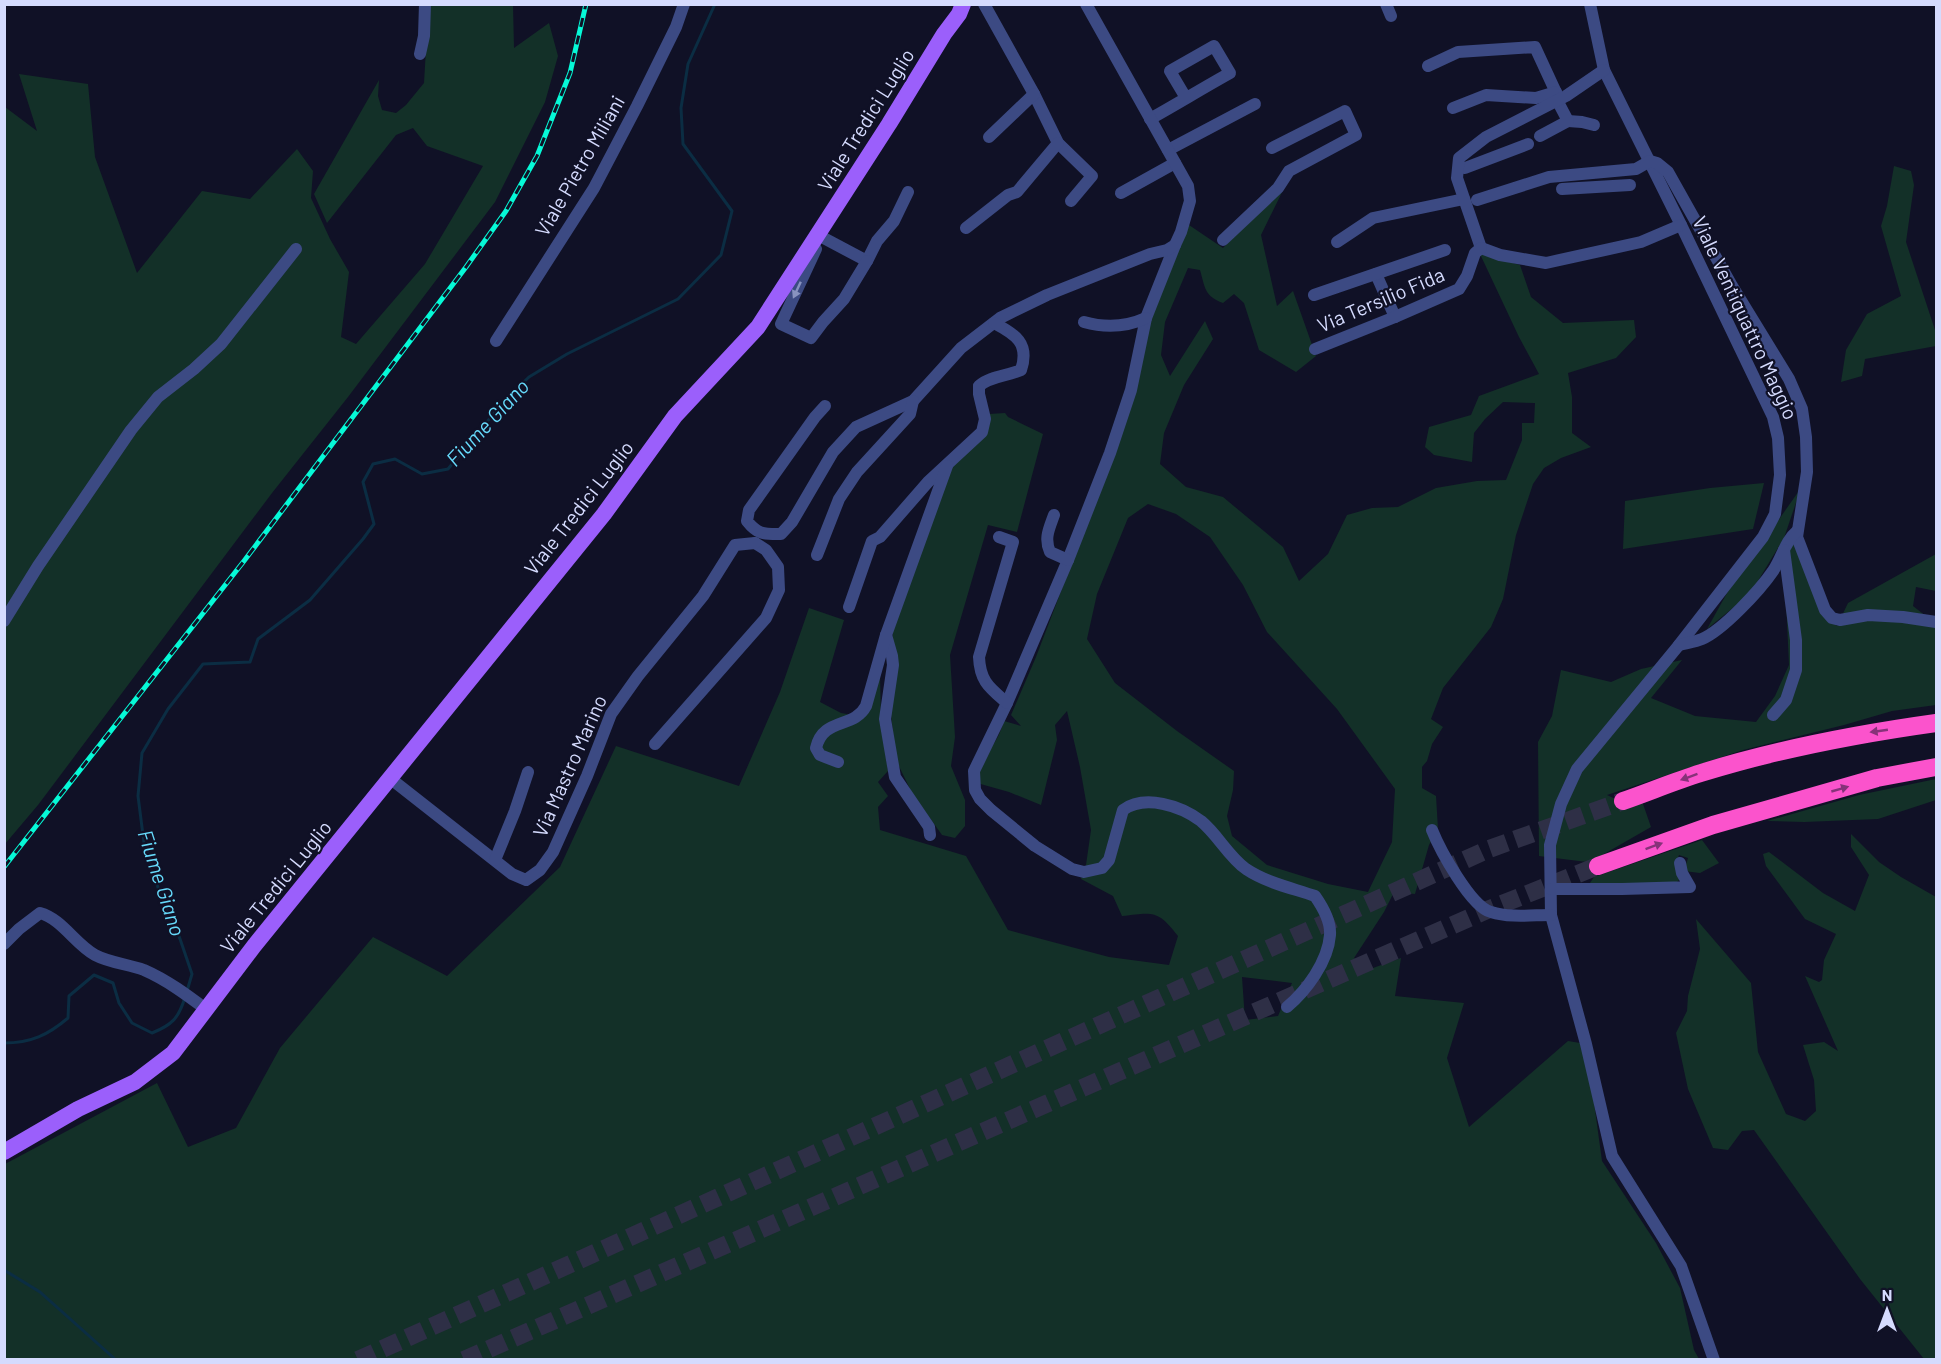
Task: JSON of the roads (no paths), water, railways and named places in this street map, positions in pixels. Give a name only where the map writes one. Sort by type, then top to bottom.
[{"type":"highway","points":[[1623,801],[1702,773],[1786,750],[1871,732],[1936,723]]},
{"type":"highway","points":[[1598,866],[1713,825],[1877,778],[1936,767]]},
{"type":"main road","name":"Viale Tredici Luglio","points":[[4,1152],[78,1109],[135,1082],[173,1053],[268,929],[604,514],[675,416],[758,327],[820,236],[944,34],[964,8]]},
{"type":"street","points":[[420,54],[424,36],[425,4]]},
{"type":"street","name":"Viale Pietro Miliani","points":[[496,340],[594,188],[676,27],[684,4]]},
{"type":"street","points":[[984,4],[1034,94],[1058,143],[1092,176],[1071,201]]},
{"type":"street","points":[[1086,4],[1188,186],[1190,201],[1181,232],[1146,318],[1131,390],[1110,453],[1068,560],[1007,703],[974,771],[975,790],[991,810],[1035,846],[1072,869],[1084,872],[1102,868],[1109,860],[1123,810],[1130,805],[1157,803],[1180,809],[1201,822],[1245,868],[1270,881],[1315,896],[1330,927],[1329,942],[1314,978],[1301,996],[1287,1007]]},
{"type":"street","name":"Viale Ventiquattro Maggio","points":[[1590,4],[1604,70],[1773,417],[1778,438],[1780,475],[1775,513],[1763,537],[1679,645],[1577,769],[1561,804],[1550,845],[1551,915],[1586,1044],[1612,1156],[1681,1266],[1714,1359]]},
{"type":"street","points":[[1150,119],[1230,73],[1214,46],[1170,71],[1186,98]]},
{"type":"street","points":[[1428,66],[1458,52],[1535,47],[1568,121]]},
{"type":"street","points":[[1604,70],[1490,135],[1460,158],[1456,178],[1481,248],[1500,255],[1546,262],[1641,242],[1681,225]]},
{"type":"street","points":[[988,137],[1034,94]]},
{"type":"street","points":[[1453,108],[1486,95],[1558,97]]},
{"type":"street","points":[[1168,150],[1255,104]]},
{"type":"street","points":[[1224,240],[1278,188],[1289,171],[1356,135],[1345,111],[1272,148]]},
{"type":"street","points":[[1540,136],[1568,121],[1594,125]]},
{"type":"street","points":[[1490,135],[1498,155]]},
{"type":"street","points":[[966,228],[1008,195],[1017,192],[1058,143]]},
{"type":"street","points":[[1465,168],[1528,144]]},
{"type":"street","points":[[1477,200],[1549,177],[1636,169],[1650,161],[1657,163],[1668,172],[1732,286],[1789,379],[1802,409],[1807,472],[1797,537],[1825,610],[1832,618],[1840,620],[1868,615],[1936,622]]},
{"type":"street","points":[[1121,193],[1175,163]]},
{"type":"street","points":[[1581,174],[1582,188]]},
{"type":"street","points":[[1562,189],[1630,185]]},
{"type":"street","points":[[820,236],[867,261],[877,241],[894,221],[908,192]]},
{"type":"street","points":[[1337,242],[1372,218],[1464,199]]},
{"type":"street","name":"Viale Tredici Luglio","points":[[820,236],[781,324],[811,338],[844,300],[867,261]]},
{"type":"street","points":[[755,537],[781,534],[792,522],[833,452],[856,427],[913,401],[960,348],[994,322],[1047,295],[1175,245]]},
{"type":"street","name":"Via Tersilio Fida","points":[[1315,349],[1459,289],[1467,276],[1475,253],[1481,248]]},
{"type":"street","points":[[4,621],[38,566],[131,430],[158,397],[221,344],[296,249]]},
{"type":"street","points":[[1314,295],[1445,249]]},
{"type":"street","points":[[1376,274],[1395,317]]},
{"type":"street","points":[[1084,322],[1120,326],[1146,318]]},
{"type":"street","points":[[849,607],[872,541],[880,537],[928,482],[982,432],[985,419],[979,386],[986,380],[1021,370],[1025,359],[1022,345],[1012,333],[994,322]]},
{"type":"street","points":[[817,555],[838,499],[857,472],[910,414],[913,401]]},
{"type":"street","points":[[655,744],[766,618],[779,590],[778,567],[755,537],[747,521],[749,510],[825,406]]},
{"type":"street","points":[[838,762],[820,755],[816,748],[818,741],[823,731],[862,714],[866,706],[886,635],[948,465]]},
{"type":"street","points":[[1054,515],[1046,543],[1050,552],[1068,560]]},
{"type":"street","points":[[1679,645],[1702,639],[1749,600],[1773,570],[1791,536],[1797,531]]},
{"type":"street","name":"Via Mastro Marino","points":[[391,779],[513,874],[526,880],[540,870],[553,852],[578,798],[611,714],[638,676],[703,596],[735,545],[755,537]]},
{"type":"street","points":[[999,537],[1014,542],[979,657],[980,670],[986,685],[1007,703]]},
{"type":"street","points":[[1773,715],[1786,700],[1796,670],[1796,640],[1784,550]]},
{"type":"street","points":[[886,635],[892,665],[885,719],[895,777],[929,827],[930,835]]},
{"type":"street","points":[[495,860],[528,772]]},
{"type":"street","points":[[1432,830],[1439,848],[1473,900],[1481,908],[1501,914],[1551,915]]},
{"type":"street","points":[[1551,889],[1690,887],[1682,873],[1680,863]]},
{"type":"street","points":[[4,944],[40,913],[50,916],[96,955],[142,969],[164,980],[207,1010]]},
{"type":"waterway","name":"Fiume Giano","points":[[187,991],[192,974],[179,936],[161,897],[144,843],[138,796],[142,753],[168,709],[203,664],[250,662],[258,639],[310,600],[363,539],[374,524],[363,482],[373,464],[395,459],[422,474],[448,469],[505,400],[529,377],[567,354],[678,299],[721,255],[732,211],[683,144],[681,108],[688,64],[715,4]]},
{"type":"waterway","name":"Fiume Giano","points":[[4,1043],[31,1040],[61,1024],[68,1018],[69,996],[94,975],[113,983],[119,1003],[132,1023],[152,1033],[174,1020],[185,997]]},
{"type":"waterway","points":[[4,1270],[40,1292],[116,1360]]},
{"type":"tunnel","points":[[358,1360],[1489,849],[1623,801]]},
{"type":"tunnel","points":[[464,1360],[1487,910],[1598,866]]},
{"type":"railway","points":[[4,867],[244,561],[506,211],[537,156],[570,73],[586,4]]}]
